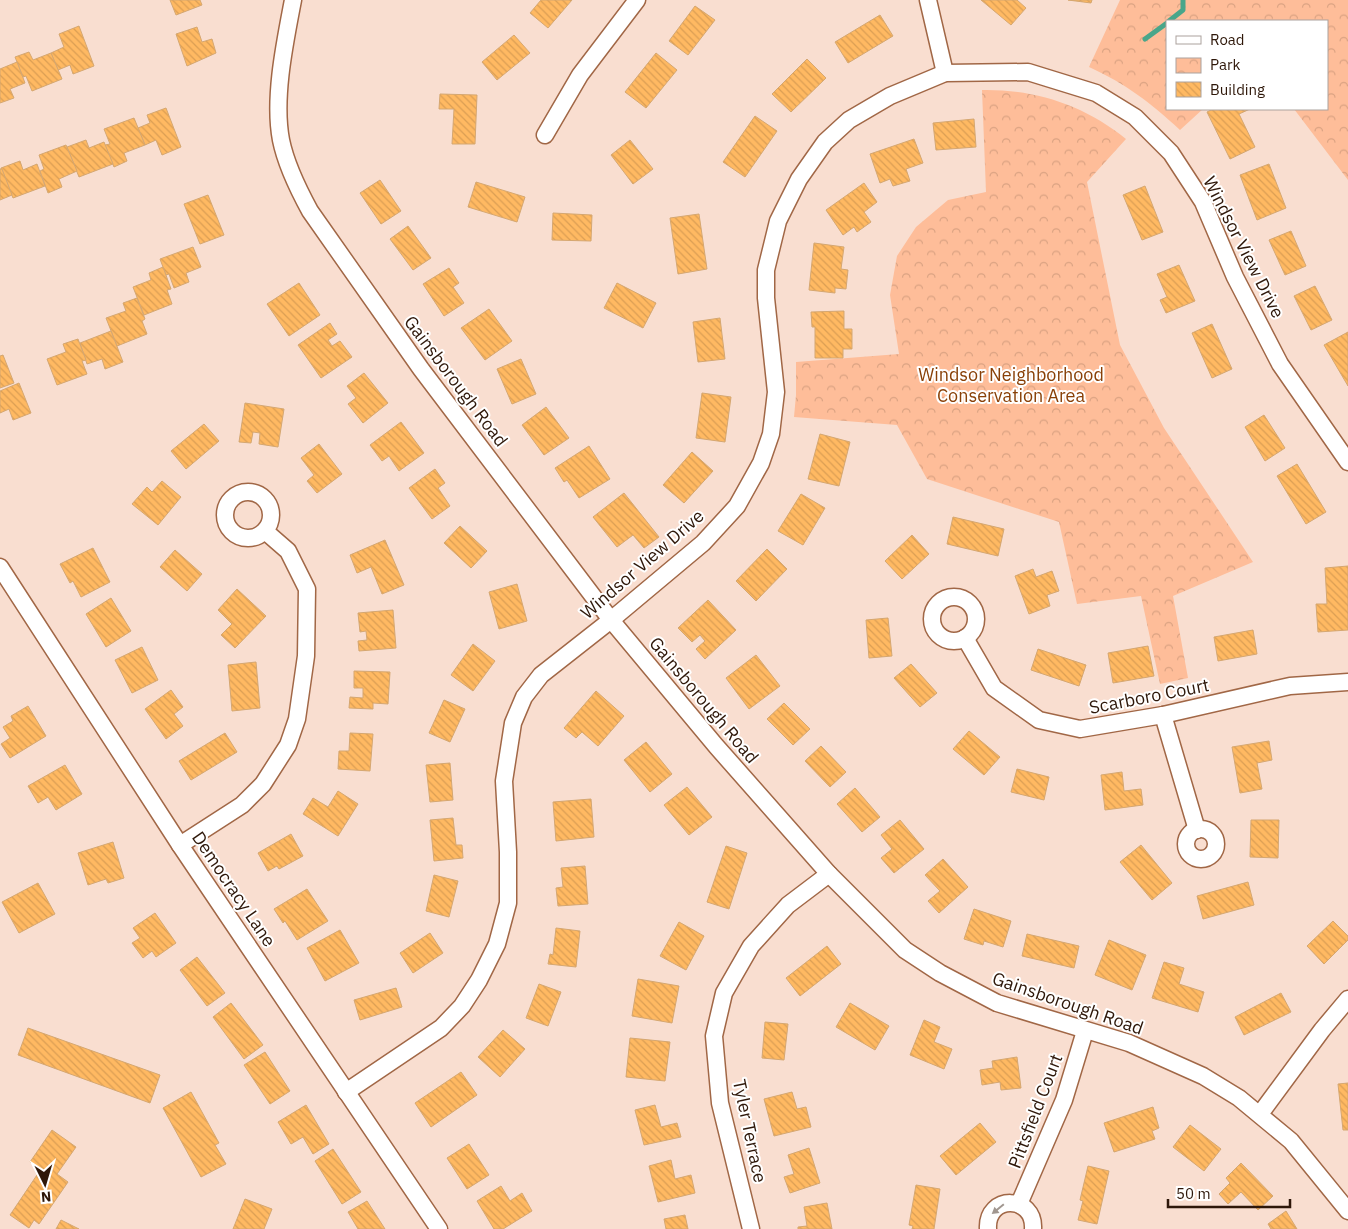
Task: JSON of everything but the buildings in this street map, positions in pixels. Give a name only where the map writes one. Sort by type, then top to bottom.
[{"type":"street","name":"Gainsborough Road","points":[[293,0],[284,46],[278,108],[281,140],[297,187],[310,211],[421,369],[611,620],[716,746],[829,874],[905,950],[940,973],[997,1003],[1129,1042],[1203,1076],[1239,1098],[1291,1141],[1348,1211]]},
{"type":"street","points":[[545,135],[580,75],[636,0]]},
{"type":"street","points":[[928,0],[945,72]]},
{"type":"street","name":"Windsor View Drive","points":[[346,1092],[441,1028],[462,1006],[479,980],[497,944],[508,903],[508,852],[504,780],[513,723],[524,697],[541,675],[611,620],[703,543],[737,506],[761,463],[771,434],[776,392],[766,298],[766,270],[778,221],[799,179],[825,142],[849,120],[890,96],[945,72],[1028,72],[1096,92],[1135,117],[1171,154],[1203,202],[1235,277],[1280,364],[1348,462]]},
{"type":"street","points":[[180,845],[242,804],[262,784],[288,746],[297,719],[306,656],[307,589],[288,551],[265,531]]},
{"type":"street","name":"Democracy Lane","points":[[0,567],[180,845],[439,1229]]},
{"type":"street","name":"Scarboro Court","points":[[965,638],[994,688],[1039,720],[1080,729],[1163,716],[1290,686],[1348,682]]},
{"type":"street","points":[[1163,716],[1197,830]]},
{"type":"street","name":"Tyler Terrace","points":[[751,1229],[720,1103],[714,1036],[724,993],[751,946],[788,905],[829,874]]},
{"type":"street","points":[[1260,1114],[1322,1030],[1348,999]]},
{"type":"street","name":"Pittsfield Court","points":[[1019,1204],[1064,1100],[1086,1030]]},
{"type":"street","points":[[988,1229],[990,1216],[999,1206],[1006,1203],[1019,1204],[1026,1208],[1033,1220],[1033,1229]]},
{"type":"green space","points":[[1120,0],[1348,0],[1348,180],[1295,110],[1328,110],[1328,20],[1166,20],[1166,110],[1202,110],[1180,130],[1137,94],[1089,67]]},
{"type":"green space","name":"Windsor Neighborhood Conservation Area","points":[[982,90],[1021,92],[1058,101],[1093,117],[1126,139],[1087,182],[1120,345],[1164,428],[1253,562],[1173,596],[1188,678],[1160,684],[1141,596],[1077,604],[1059,522],[927,479],[897,425],[794,417],[796,362],[899,354],[890,295],[897,256],[916,227],[948,200],[986,192]]},
{"type":"waterway","points":[[1170,20],[1183,10],[1183,0]]},
{"type":"waterway","points":[[1145,39],[1166,24]]}]
